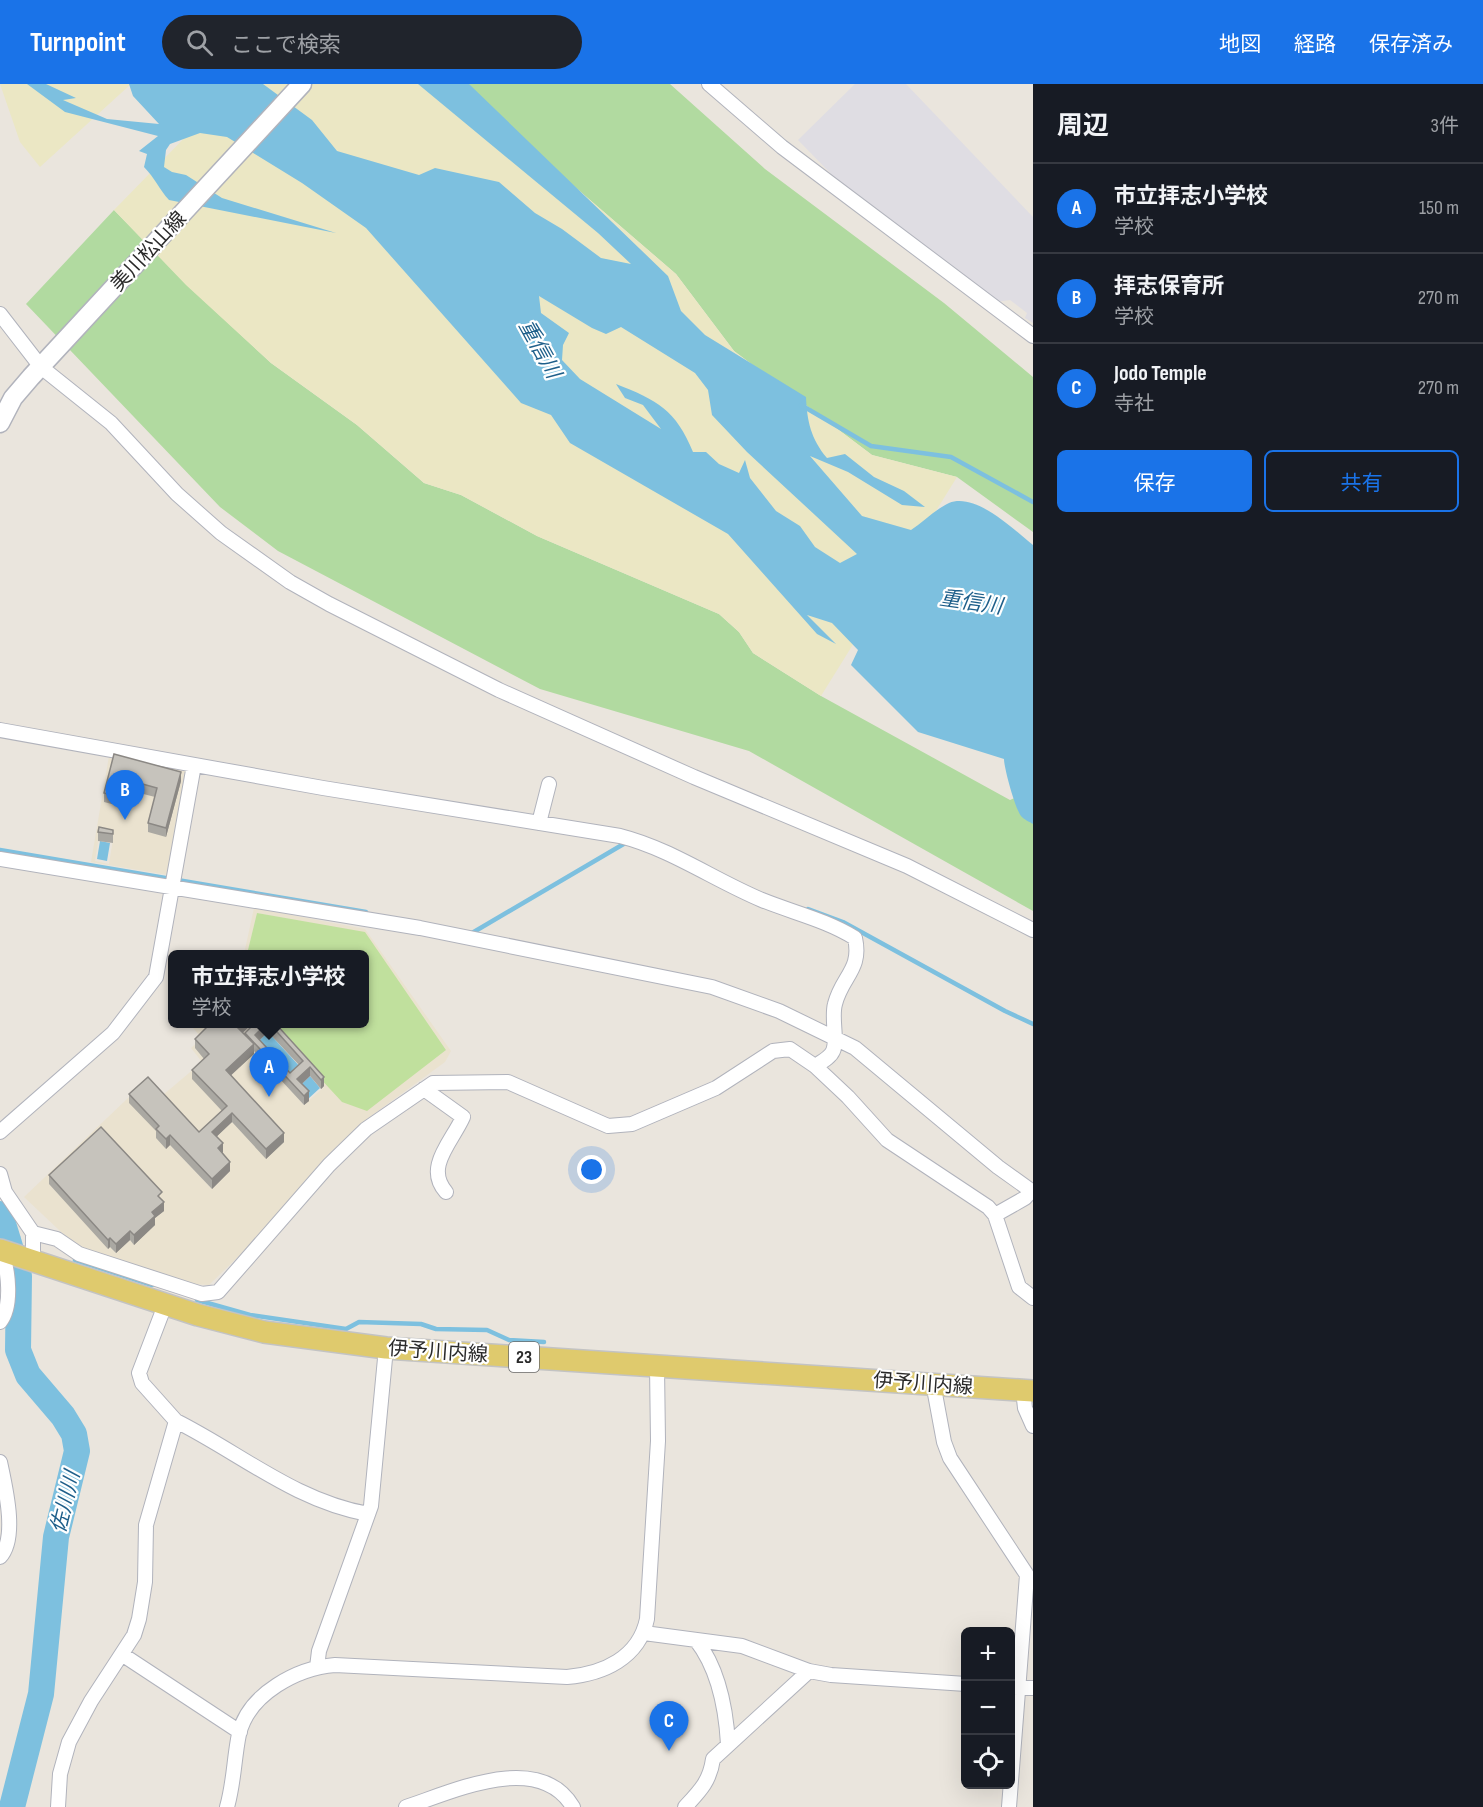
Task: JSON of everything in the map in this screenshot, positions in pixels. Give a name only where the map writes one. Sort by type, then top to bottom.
[{"type":"main road","name":"美川松山線","points":[[0,423],[13,398],[302,84]]},
{"type":"main road","name":"伊予川内線","points":[[3,1252],[165,1305],[264,1332],[386,1348],[1028,1391]]},
{"type":"street","points":[[709,84],[782,147],[1033,336]]},
{"type":"street","points":[[0,314],[46,362],[111,423],[177,494],[221,533],[267,567],[329,604],[499,690],[694,777],[907,866],[1033,930]]},
{"type":"street","points":[[0,730],[636,840],[762,900],[820,920],[855,938],[857,962],[836,1000],[831,1054],[815,1066]]},
{"type":"street","points":[[0,1132],[113,1033],[156,977],[170,889],[195,765]]},
{"type":"street","points":[[539,823],[549,784]]},
{"type":"street","points":[[0,859],[170,889],[420,928],[712,987],[747,998],[855,1048],[998,1167],[1032,1192],[995,1215]]},
{"type":"street","points":[[33,1233],[57,1239],[79,1254],[202,1294],[211,1294],[218,1292],[329,1165],[366,1129],[433,1083],[508,1082],[594,1122],[619,1126],[632,1124],[717,1088],[773,1051],[790,1050],[815,1066],[848,1097],[887,1140],[982,1203],[995,1215],[1019,1287],[1033,1298]]},
{"type":"street","points":[[424,1089],[463,1117],[437,1165],[437,1178],[446,1192]]},
{"type":"street","points":[[0,1174],[5,1192],[33,1233],[30,1260]]},
{"type":"street","points":[[0,1322],[6,1307],[7,1275],[3,1252]]},
{"type":"street","points":[[165,1305],[139,1373],[142,1383],[176,1421],[205,1435],[288,1487],[333,1507],[368,1514]]},
{"type":"street","points":[[317,1666],[319,1652],[371,1506],[386,1348]]},
{"type":"street","points":[[227,1807],[233,1787],[240,1732],[250,1713],[279,1683],[291,1675],[317,1666],[335,1665],[567,1677],[588,1675],[622,1659],[636,1647],[644,1633],[658,1441],[657,1367]]},
{"type":"street","points":[[933,1383],[944,1443],[950,1458],[1027,1575],[1015,1681]]},
{"type":"street","points":[[1028,1391],[1025,1408],[1033,1426]]},
{"type":"street","points":[[58,1807],[60,1774],[69,1742],[91,1701],[134,1635],[144,1601],[146,1525],[176,1421]]},
{"type":"street","points":[[0,1462],[9,1528],[6,1551],[0,1557]]},
{"type":"street","points":[[644,1633],[742,1646],[808,1671],[831,1675],[961,1684]]},
{"type":"street","points":[[696,1640],[710,1661],[726,1712],[728,1744]]},
{"type":"street","points":[[123,1655],[240,1732]]},
{"type":"street","points":[[685,1807],[707,1784],[711,1776],[712,1758],[808,1671]]},
{"type":"street","points":[[1015,1687],[1033,1688]]},
{"type":"street","points":[[1009,1807],[1012,1735]]},
{"type":"street","points":[[406,1807],[483,1781],[512,1777],[550,1786],[561,1792],[573,1807]]},
{"type":"shaded area","points":[[855,84],[906,84],[1033,217],[1033,323],[1025,318],[1027,313],[1010,300],[996,302],[838,181],[798,140]]},
{"type":"shaded area","points":[[109,756],[186,769],[168,875],[91,862]],"holes":[[[114,763],[181,781],[157,797],[128,790]],[[99,837],[113,839],[109,864],[95,861]]]},
{"type":"shaded area","points":[[254,908],[365,929],[451,1051],[445,1062],[367,1119],[341,1144],[245,1250],[209,1285],[193,1284],[77,1247],[24,1197],[148,1079],[163,1095],[202,1062],[191,1048],[202,1038],[193,1028],[213,1028],[209,1064],[227,1115],[199,1141],[148,1086],[170,1145],[211,1188],[212,1141],[232,1122],[266,1158],[226,1080],[238,1037],[248,1028],[261,1028],[246,1042],[304,1105],[324,1087],[270,1028],[294,1028],[446,1050],[365,933],[257,913],[248,950],[245,950]],"holes":[[[49,1184],[155,1225],[134,1244],[130,1240],[116,1253],[110,1247],[108,1248]]]},
{"type":"green space","points":[[444,84],[670,84],[765,169],[944,303],[1033,377],[1033,532],[957,477],[872,455],[734,351],[676,274],[539,156]]},
{"type":"green space","points":[[114,210],[187,285],[271,363],[357,425],[424,483],[461,495],[537,536],[719,614],[739,632],[753,653],[821,696],[1010,800],[1033,790],[1033,911],[749,751],[540,689],[278,551],[220,507],[26,304]]},
{"type":"green space","points":[[257,913],[365,932],[446,1050],[367,1111],[342,1102],[274,1028],[369,1028],[369,950],[248,950]]},
{"type":"sand","points":[[0,84],[131,84],[40,167],[20,142]]},
{"type":"sand","points":[[237,84],[444,84],[532,150],[676,274],[734,351],[872,455],[957,477],[821,696],[753,653],[739,632],[719,614],[537,536],[461,495],[424,483],[357,425],[271,363],[186,285],[114,210]]},
{"type":"water","name":"重信川","points":[[27,84],[46,84],[76,98],[63,100],[107,119],[159,124],[133,96],[129,84],[263,84],[312,120],[337,151],[419,175],[435,168],[499,182],[535,213],[562,229],[601,258],[631,264],[598,233],[418,84],[469,84],[668,276],[681,311],[705,335],[806,397],[811,429],[817,444],[827,458],[845,454],[874,477],[904,491],[925,507],[902,505],[848,472],[810,456],[862,516],[911,530],[949,503],[960,501],[971,503],[994,514],[1033,545],[1033,824],[1022,817],[1019,812],[1010,788],[1004,759],[918,732],[851,665],[858,650],[832,623],[807,615],[836,644],[817,634],[728,534],[570,443],[551,415],[521,403],[366,228],[302,183],[227,137],[200,133],[170,144],[166,150],[164,167],[172,172],[186,175],[222,198],[336,233],[169,200],[144,167],[147,154],[139,151],[158,136],[65,112]],"holes":[[[539,296],[606,334],[621,327],[695,373],[708,390],[712,415],[747,452],[857,554],[840,563],[815,547],[800,526],[776,511],[750,478],[745,460],[739,473],[719,464],[706,452],[693,452],[680,426],[664,408],[654,401],[616,384],[625,398],[643,405],[661,429],[580,379],[562,360],[563,345],[569,333],[541,313]]]},
{"type":"water","points":[[100,841],[110,843],[107,861],[97,859]]},
{"type":"water","points":[[268,1032],[303,1070],[290,1082],[255,1044]]},
{"type":"water","points":[[310,1076],[320,1088],[308,1099],[297,1088]]},
{"type":"building","points":[[114,754],[181,772],[166,828],[148,823],[157,788],[128,780],[123,798],[104,793]]},
{"type":"building","points":[[99,827],[113,830],[113,834],[98,832]]},
{"type":"building","points":[[206,1028],[238,1028],[254,1044],[226,1070],[284,1133],[266,1149],[232,1113],[212,1132],[223,1143],[218,1148],[230,1162],[212,1179],[170,1135],[166,1139],[156,1129],[159,1126],[129,1094],[148,1077],[199,1132],[227,1106],[192,1070],[209,1054],[195,1039]]},
{"type":"building","points":[[250,1028],[262,1028],[255,1035],[290,1073],[303,1061],[273,1028],[280,1028],[324,1077],[321,1080],[310,1067],[297,1079],[309,1091],[304,1096],[245,1033]]},
{"type":"building","points":[[101,1127],[162,1192],[158,1196],[164,1202],[152,1212],[155,1216],[134,1235],[130,1231],[116,1244],[110,1238],[108,1240],[49,1175]]},
{"type":"waterway","points":[[801,405],[871,446],[951,457],[1033,502]]},
{"type":"waterway","points":[[472,933],[627,842]]},
{"type":"waterway","points":[[0,850],[366,912]]},
{"type":"waterway","points":[[808,909],[843,922],[1033,1024]]},
{"type":"waterway","name":"佐川川","points":[[0,1214],[19,1276],[18,1350],[28,1375],[63,1416],[74,1434],[77,1451],[56,1537],[41,1694],[12,1807]]},
{"type":"waterway","points":[[6,1234],[18,1237]]},
{"type":"waterway","points":[[75,1260],[152,1285]]},
{"type":"waterway","points":[[197,1300],[250,1315],[346,1329],[359,1322],[421,1324],[436,1329],[487,1330],[509,1340],[544,1342]]},
{"type":"place","name":"拝志保育所","points":[[125,820]]},
{"type":"place","name":"市立拝志小学校","points":[[269,1097]]},
{"type":"place","name":"Jodo Temple","points":[[669,1751]]}]
